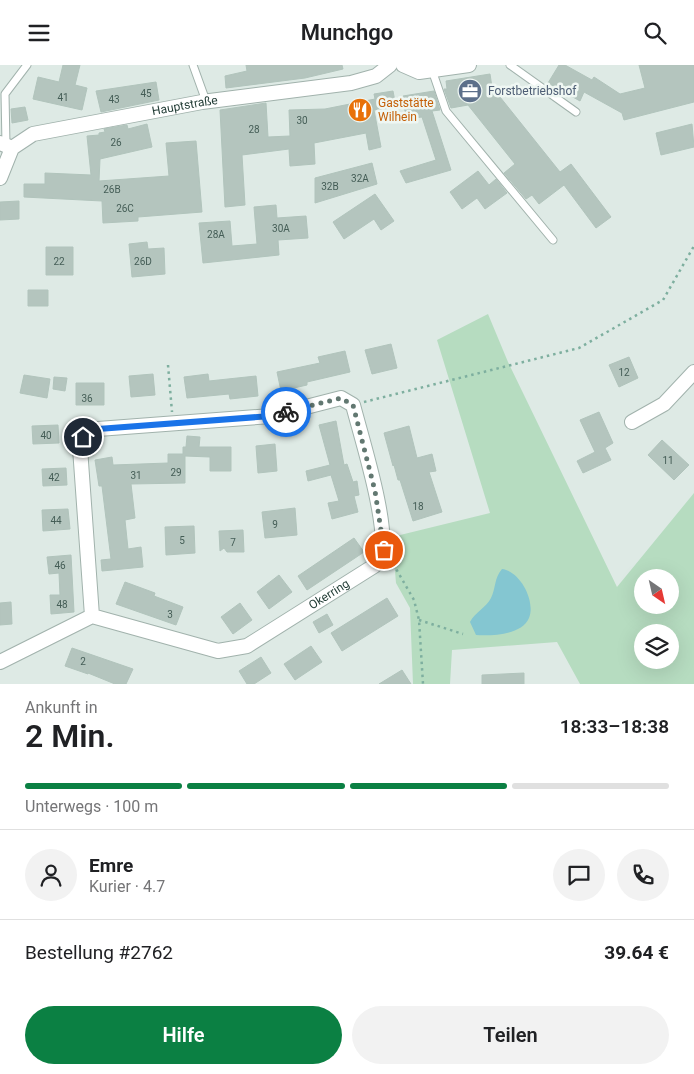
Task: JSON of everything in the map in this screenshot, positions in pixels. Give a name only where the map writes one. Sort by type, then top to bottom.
[{"type":"street","name":"Hauptstraße","points":[[6,145],[33,134],[206,101],[352,83],[376,76],[390,65]]},
{"type":"street","points":[[402,65],[419,72],[469,65]]},
{"type":"street","points":[[0,178],[6,145]]},
{"type":"street","points":[[632,422],[664,403],[694,372]]},
{"type":"street","points":[[0,662],[92,617],[80,448],[83,437],[98,429],[271,416],[341,398],[353,405],[375,491],[383,541],[381,559]]},
{"type":"street","name":"Okerring","points":[[92,617],[218,651],[247,646],[381,559]]},
{"type":"lane","points":[[6,145],[5,94],[27,65]]},
{"type":"lane","points":[[193,65],[206,101]]},
{"type":"lane","points":[[510,65],[576,112]]},
{"type":"lane","points":[[432,70],[446,111],[553,240]]},
{"type":"path","points":[[353,405],[579,348],[663,300],[694,246]]},
{"type":"path","points":[[168,365],[173,423]]},
{"type":"path","points":[[381,559],[395,567],[414,600],[419,620],[423,684]]},
{"type":"path","points":[[419,620],[463,634]]},
{"type":"green space","points":[[488,314],[508,362],[617,587],[694,493],[694,684],[580,684],[557,642],[452,650],[450,684],[413,684],[410,608],[396,583],[392,537],[490,513],[437,340]]},
{"type":"water","points":[[502,569],[515,575],[525,588],[530,603],[531,611],[529,618],[525,624],[513,631],[498,635],[476,635],[470,622],[491,598]]},
{"type":"building","points":[[63,65],[80,65],[75,85],[87,88],[82,110],[33,99],[38,77],[59,82]]},
{"type":"building","points":[[246,65],[342,65],[343,69],[305,78],[226,88],[225,76],[247,71]]},
{"type":"building","points":[[559,65],[565,65],[592,80],[594,77],[620,94],[645,88],[639,65],[694,65],[694,102],[624,120],[622,113],[584,92],[580,101],[548,83]]},
{"type":"building","points":[[490,74],[492,87],[560,172],[571,164],[611,217],[596,228],[564,185],[539,204],[532,195],[526,199],[504,173],[515,164],[468,105],[451,108],[444,89],[447,89],[446,81]]},
{"type":"building","points":[[156,82],[159,100],[101,112],[96,91]]},
{"type":"building","points":[[393,91],[396,107],[374,110],[381,147],[369,150],[366,133],[314,143],[315,164],[290,166],[289,149],[242,155],[245,205],[225,207],[220,110],[266,103],[268,137],[290,136],[289,110],[325,109],[375,99],[374,94]]},
{"type":"building","points":[[434,91],[440,110],[432,111],[451,170],[406,183],[400,171],[436,160],[422,117],[406,119],[403,96]]},
{"type":"building","points":[[25,107],[28,120],[12,123],[11,109]]},
{"type":"building","points":[[147,124],[152,147],[100,159],[99,181],[169,176],[166,143],[196,141],[202,212],[138,217],[138,221],[103,223],[102,201],[24,197],[24,184],[45,184],[45,173],[91,175],[87,136],[99,135],[99,133],[105,132],[104,129],[127,125],[128,129]]},
{"type":"building","points":[[692,124],[694,147],[661,155],[656,133]]},
{"type":"building","points":[[372,163],[377,184],[315,203],[315,178]]},
{"type":"building","points":[[478,171],[489,185],[496,179],[507,193],[485,209],[477,198],[462,209],[450,192]]},
{"type":"building","points":[[375,194],[394,221],[381,230],[374,219],[344,239],[333,222]]},
{"type":"building","points":[[19,201],[19,219],[0,220],[0,202]]},
{"type":"building","points":[[276,205],[277,218],[306,216],[308,238],[278,240],[279,255],[203,263],[199,223],[230,221],[232,246],[257,244],[254,207]]},
{"type":"building","points":[[147,242],[148,249],[164,248],[165,274],[132,277],[129,244]]},
{"type":"building","points":[[46,247],[73,247],[73,275],[46,275]]},
{"type":"building","points":[[28,290],[48,290],[48,306],[28,306]]},
{"type":"building","points":[[391,344],[397,368],[372,374],[365,350]]},
{"type":"building","points":[[345,351],[350,372],[307,382],[307,385],[281,391],[277,372],[320,363],[318,357]]},
{"type":"building","points":[[629,357],[638,378],[619,387],[609,365]]},
{"type":"building","points":[[153,374],[155,395],[131,397],[129,376]]},
{"type":"building","points":[[208,374],[209,381],[256,376],[258,396],[230,399],[229,394],[187,398],[184,377]]},
{"type":"building","points":[[24,375],[50,379],[47,398],[20,393]]},
{"type":"building","points":[[54,377],[67,378],[65,391],[53,389]]},
{"type":"building","points":[[76,383],[104,383],[104,405],[76,405]]},
{"type":"building","points":[[599,412],[613,443],[605,448],[611,460],[583,473],[577,461],[595,452],[580,420]]},
{"type":"building","points":[[336,421],[344,465],[347,464],[353,482],[357,481],[359,495],[354,496],[358,512],[332,519],[328,503],[339,501],[331,475],[308,481],[306,471],[330,465],[319,425]]},
{"type":"building","points":[[58,425],[59,443],[33,444],[32,426]]},
{"type":"building","points":[[409,426],[417,458],[432,454],[436,471],[429,472],[442,512],[413,521],[400,480],[398,480],[393,466],[384,433]]},
{"type":"building","points":[[187,436],[200,437],[199,447],[231,447],[231,471],[210,471],[210,457],[185,456],[185,483],[131,484],[135,518],[125,520],[128,549],[141,547],[143,567],[102,571],[101,560],[111,559],[102,486],[99,486],[95,460],[112,457],[113,465],[168,463],[168,454],[183,454],[183,447],[186,447]]},
{"type":"building","points":[[662,440],[689,465],[674,480],[648,455]]},
{"type":"building","points":[[275,444],[277,471],[258,473],[256,446]]},
{"type":"building","points":[[66,468],[67,485],[43,486],[42,469]]},
{"type":"building","points":[[295,508],[297,535],[265,538],[262,512]]},
{"type":"building","points":[[68,509],[70,529],[43,531],[42,510]]},
{"type":"building","points":[[194,526],[195,553],[166,555],[165,527]]},
{"type":"building","points":[[243,530],[244,552],[227,552],[224,548],[220,551],[219,531]]},
{"type":"building","points":[[354,538],[364,552],[307,590],[298,576]]},
{"type":"building","points":[[71,555],[74,612],[51,614],[50,595],[60,595],[59,573],[49,574],[47,557]]},
{"type":"building","points":[[279,575],[292,592],[269,609],[257,592]]},
{"type":"building","points":[[125,582],[155,593],[154,596],[183,607],[176,625],[116,604]]},
{"type":"building","points":[[387,598],[398,616],[342,651],[331,633]]},
{"type":"building","points":[[11,602],[12,624],[0,625],[0,603]]},
{"type":"building","points":[[240,603],[252,620],[233,634],[221,617]]},
{"type":"building","points":[[327,614],[333,625],[319,633],[313,622]]},
{"type":"building","points":[[311,646],[322,662],[295,680],[284,664]]},
{"type":"building","points":[[72,648],[133,669],[126,684],[115,684],[65,666]]},
{"type":"building","points":[[261,657],[271,673],[254,684],[247,684],[239,671]]},
{"type":"building","points":[[402,670],[411,684],[379,684]]},
{"type":"building","points":[[524,673],[524,684],[482,684],[482,675]]},
{"type":"way so far","points":[[286,412],[341,398],[353,405],[375,491],[384,550]]},
{"type":"place","name":"Forstbetriebshof","points":[[470,91]]},
{"type":"place","name":"Gaststätte Wilhein","points":[[360,110]]},
{"type":"route","points":[[83,437],[98,429],[271,416],[286,412]]}]
